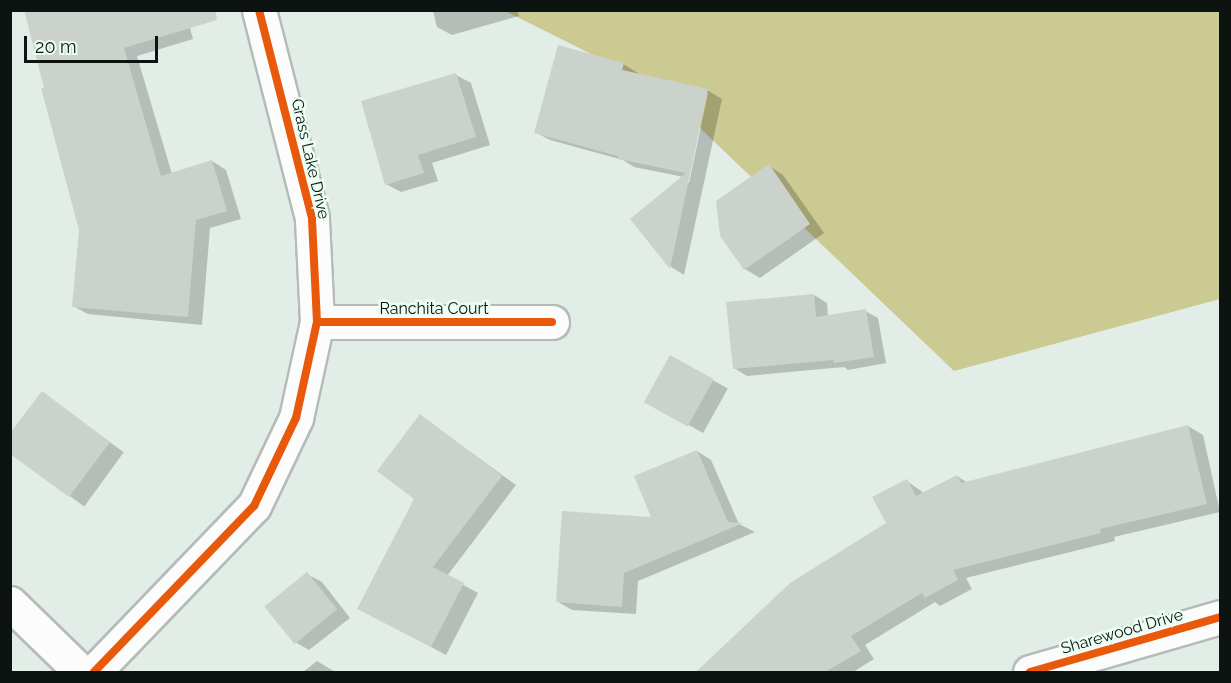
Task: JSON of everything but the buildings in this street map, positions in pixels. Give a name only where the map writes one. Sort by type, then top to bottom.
[{"type":"street","name":"Grass Lake Drive","points":[[94,672],[254,506],[296,418],[317,322],[312,218],[259,10]]},
{"type":"street","name":"Ranchita Court","points":[[317,322],[552,322]]},
{"type":"street","points":[[10,603],[81,672]]},
{"type":"street","name":"Sharewood Drive","points":[[1030,672],[1221,618]]},
{"type":"shaded area","points":[[505,11],[1220,11],[1220,299],[954,371],[657,87]]},
{"type":"cycle path","points":[[94,672],[254,506],[296,418],[317,322],[312,218],[259,10]]},
{"type":"cycle path","points":[[317,322],[552,322]]},
{"type":"cycle path","points":[[1030,672],[1220,617]]}]
